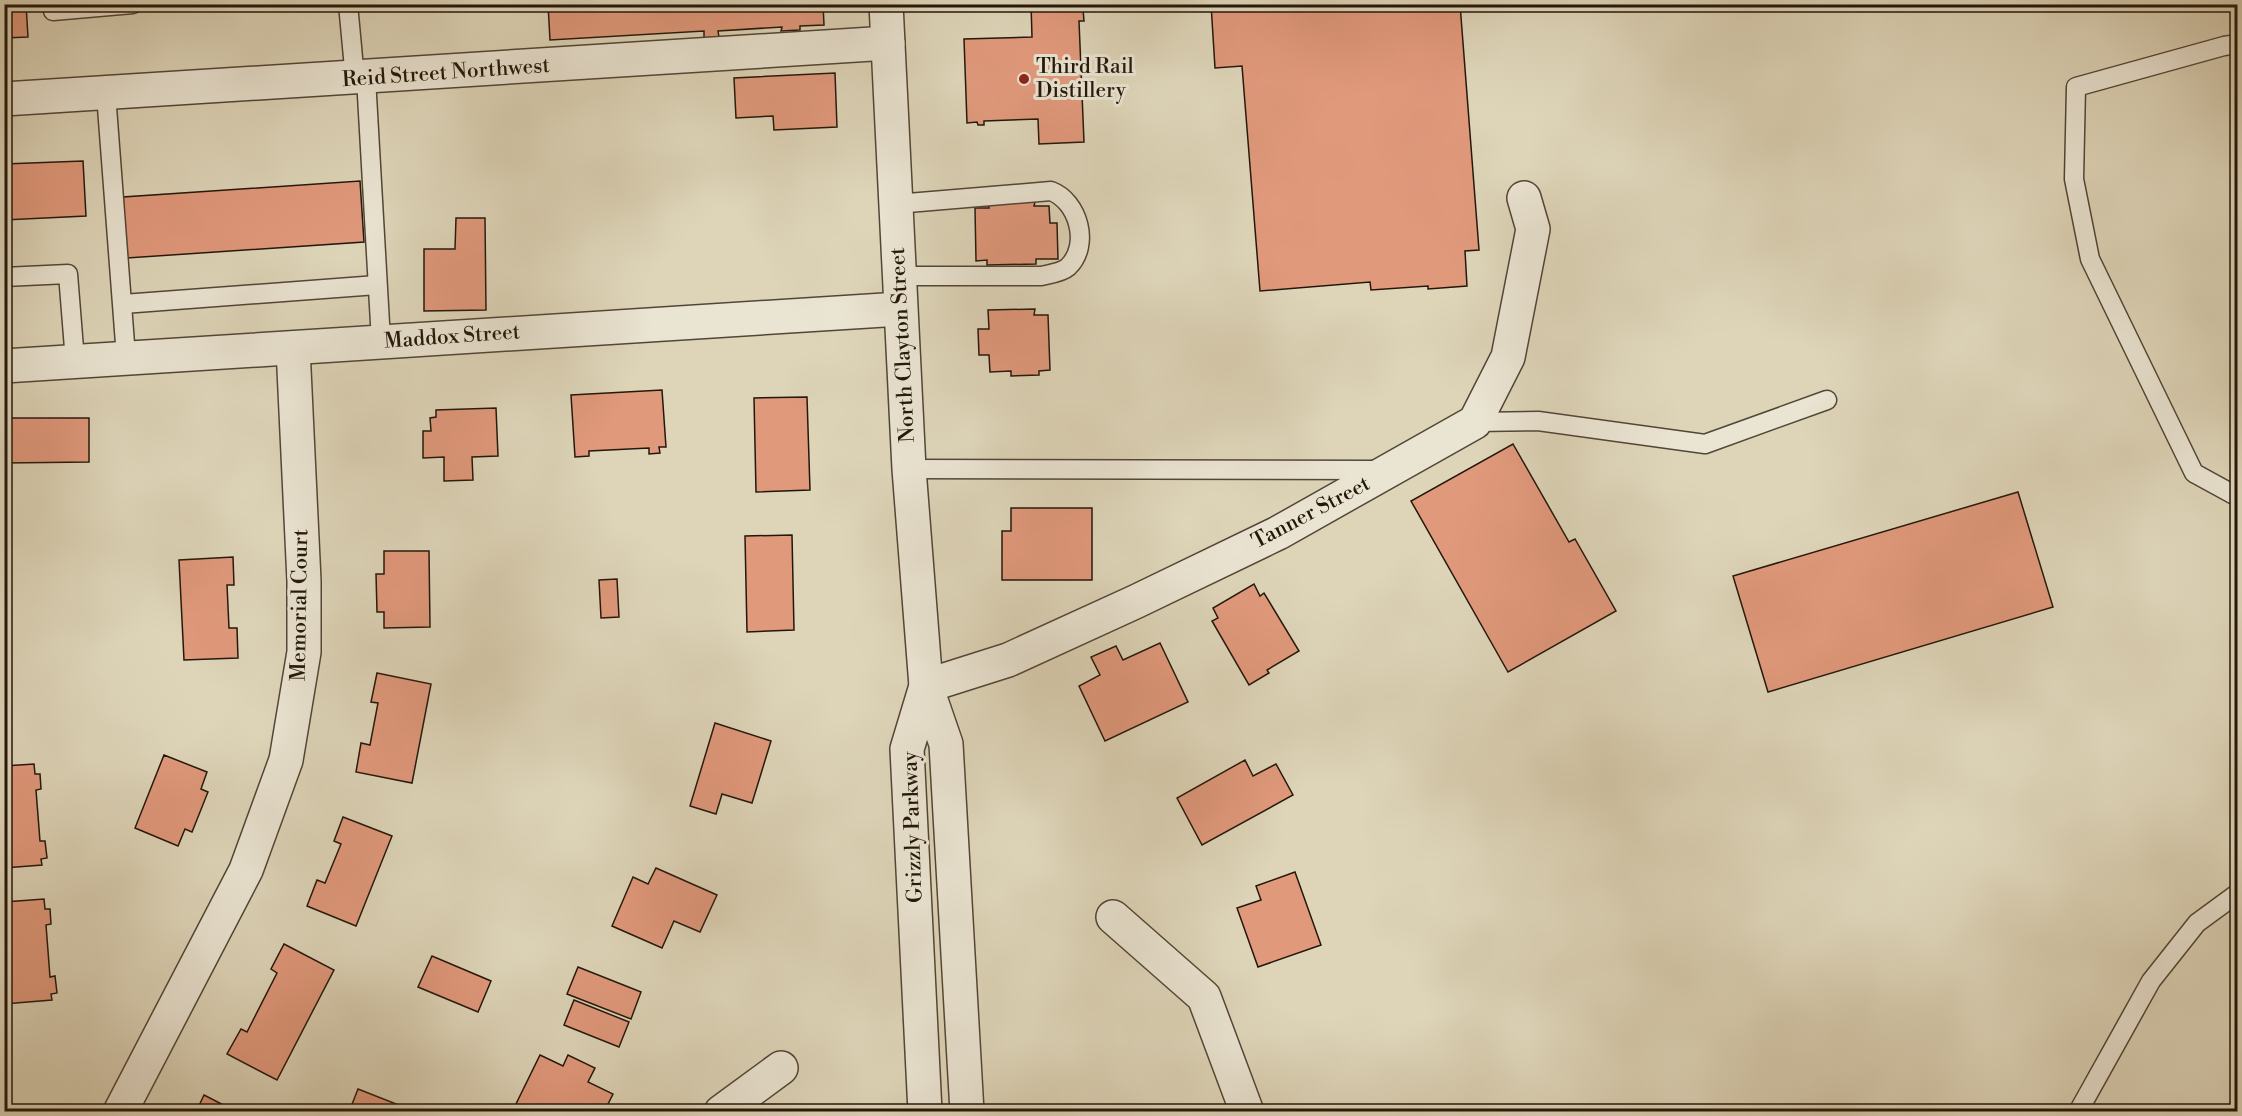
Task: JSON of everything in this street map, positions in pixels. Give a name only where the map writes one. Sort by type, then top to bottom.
[{"type":"street","name":"North Clayton Street","points":[[886,4],[909,469],[926,686]]},
{"type":"street","name":"Reid Street Northwest","points":[[4,99],[888,43]]},
{"type":"street","points":[[1475,422],[1508,357],[1533,229],[1524,198]]},
{"type":"street","name":"Maddox Street","points":[[4,366],[900,309]]},
{"type":"street","name":"Memorial Court","points":[[120,1112],[246,870],[286,760],[304,652],[304,581],[293,348]]},
{"type":"street","name":"Tanner Street","points":[[926,686],[1008,660],[1135,602],[1278,532],[1475,422]]},
{"type":"street","name":"Grizzly Parkway","points":[[925,1112],[907,749],[926,686]]},
{"type":"street","name":"Grizzly Parkway","points":[[926,686],[946,744],[967,1112]]},
{"type":"street","points":[[1113,917],[1204,997],[1247,1112]]},
{"type":"street","points":[[721,1112],[781,1068]]},
{"type":"lane","points":[[53,11],[134,4]]},
{"type":"lane","points":[[348,4],[361,78],[381,341]]},
{"type":"lane","points":[[2238,44],[2076,87],[2074,179],[2090,259],[2194,472],[2238,497]]},
{"type":"lane","points":[[106,94],[126,357]]},
{"type":"lane","points":[[896,204],[1051,191],[1062,195],[1070,205],[1079,234],[1076,252],[1068,267],[1041,276],[899,276]]},
{"type":"lane","points":[[4,277],[68,274],[75,361]]},
{"type":"lane","points":[[123,304],[377,285]]},
{"type":"lane","points":[[1475,422],[1538,421],[1705,444],[1827,400]]},
{"type":"lane","points":[[909,469],[1390,470]]},
{"type":"lane","points":[[2078,1112],[2151,981],[2198,923],[2238,893]]},
{"type":"building","points":[[4,4],[26,4],[28,37],[4,38]]},
{"type":"building","points":[[548,4],[823,4],[824,25],[800,26],[800,30],[781,31],[782,27],[718,31],[719,37],[704,38],[704,31],[550,40]]},
{"type":"building","name":"Third Rail Distillery","points":[[1031,4],[1078,4],[1079,9],[1083,9],[1084,21],[1079,21],[1084,142],[1039,144],[1038,119],[984,121],[984,125],[978,125],[977,122],[967,123],[964,39],[1032,37]]},
{"type":"building","points":[[1211,4],[1460,4],[1479,250],[1465,251],[1467,286],[1371,290],[1370,282],[1260,291],[1242,66],[1215,68]]},
{"type":"building","points":[[835,73],[837,127],[774,130],[773,116],[736,118],[734,78]]},
{"type":"building","points":[[83,161],[86,216],[4,220],[4,164]]},
{"type":"building","points":[[360,181],[364,242],[127,258],[123,197]]},
{"type":"building","points":[[1035,202],[1034,206],[1049,206],[1050,223],[1057,223],[1058,259],[1036,259],[1036,264],[987,265],[987,260],[976,261],[975,208],[989,208],[988,203]]},
{"type":"building","points":[[456,218],[485,218],[486,310],[424,311],[424,249],[455,249]]},
{"type":"building","points":[[1035,309],[1034,315],[1048,315],[1050,370],[1039,371],[1039,375],[1011,376],[1011,371],[990,372],[989,355],[979,355],[978,329],[989,329],[988,310]]},
{"type":"building","points":[[662,390],[666,447],[659,447],[660,453],[649,454],[649,448],[589,451],[589,456],[575,457],[571,395]]},
{"type":"building","points":[[807,397],[810,490],[756,492],[754,398]]},
{"type":"building","points":[[496,408],[498,456],[472,457],[473,480],[444,481],[444,457],[423,458],[423,431],[431,431],[430,418],[436,417],[436,410]]},
{"type":"building","points":[[4,418],[89,418],[89,462],[4,463]]},
{"type":"building","points":[[1513,444],[1569,542],[1575,539],[1616,611],[1508,672],[1411,501]]},
{"type":"building","points":[[2018,492],[2053,607],[1768,692],[1733,576]]},
{"type":"building","points":[[1011,508],[1092,508],[1092,580],[1002,580],[1002,531],[1011,531]]},
{"type":"building","points":[[792,535],[794,630],[747,632],[745,536]]},
{"type":"building","points":[[384,551],[429,551],[430,627],[384,628],[384,612],[377,612],[376,574],[384,574]]},
{"type":"building","points":[[233,557],[234,585],[227,585],[229,628],[237,628],[238,658],[184,660],[179,560]]},
{"type":"building","points":[[617,579],[619,617],[601,618],[599,580]]},
{"type":"building","points":[[1254,584],[1260,596],[1264,593],[1299,651],[1267,670],[1269,673],[1249,685],[1212,621],[1218,618],[1213,608]]},
{"type":"building","points":[[1160,643],[1188,702],[1105,741],[1079,686],[1100,675],[1091,657],[1116,646],[1123,660]]},
{"type":"building","points":[[377,673],[431,684],[412,783],[356,772],[361,743],[370,745],[378,703],[371,702]]},
{"type":"building","points":[[715,723],[771,741],[752,803],[722,794],[716,814],[690,806]]},
{"type":"building","points":[[164,755],[207,772],[201,789],[208,792],[192,832],[185,829],[178,846],[135,828]]},
{"type":"building","points":[[1245,760],[1253,776],[1276,764],[1293,795],[1202,845],[1177,798]]},
{"type":"building","points":[[34,764],[35,774],[40,774],[41,789],[36,790],[40,841],[45,841],[47,858],[41,859],[42,865],[4,868],[4,766]]},
{"type":"building","points":[[343,817],[392,836],[356,926],[307,906],[317,880],[325,883],[341,844],[334,841]]},
{"type":"building","points":[[656,868],[717,895],[700,932],[674,921],[662,948],[612,926],[633,877],[648,884]]},
{"type":"building","points":[[1295,872],[1321,945],[1258,967],[1237,908],[1261,900],[1256,886]]},
{"type":"building","points":[[44,899],[45,909],[50,909],[51,924],[46,925],[50,977],[55,976],[57,993],[51,994],[52,1000],[4,1004],[4,902]]},
{"type":"building","points":[[284,944],[334,970],[277,1080],[227,1054],[241,1029],[247,1032],[277,973],[271,969]]},
{"type":"building","points":[[432,956],[491,981],[478,1012],[418,987]]},
{"type":"building","points":[[578,967],[641,992],[631,1019],[567,994]]},
{"type":"building","points":[[574,1000],[629,1022],[619,1047],[564,1025]]},
{"type":"building","points":[[540,1055],[563,1066],[568,1055],[595,1068],[588,1082],[613,1094],[604,1112],[532,1112],[516,1104]]},
{"type":"building","points":[[358,1089],[414,1111],[414,1112],[349,1112]]},
{"type":"building","points":[[204,1095],[237,1112],[196,1112]]},
{"type":"place","name":"Third Rail Distillery","points":[[1024,79]]}]
